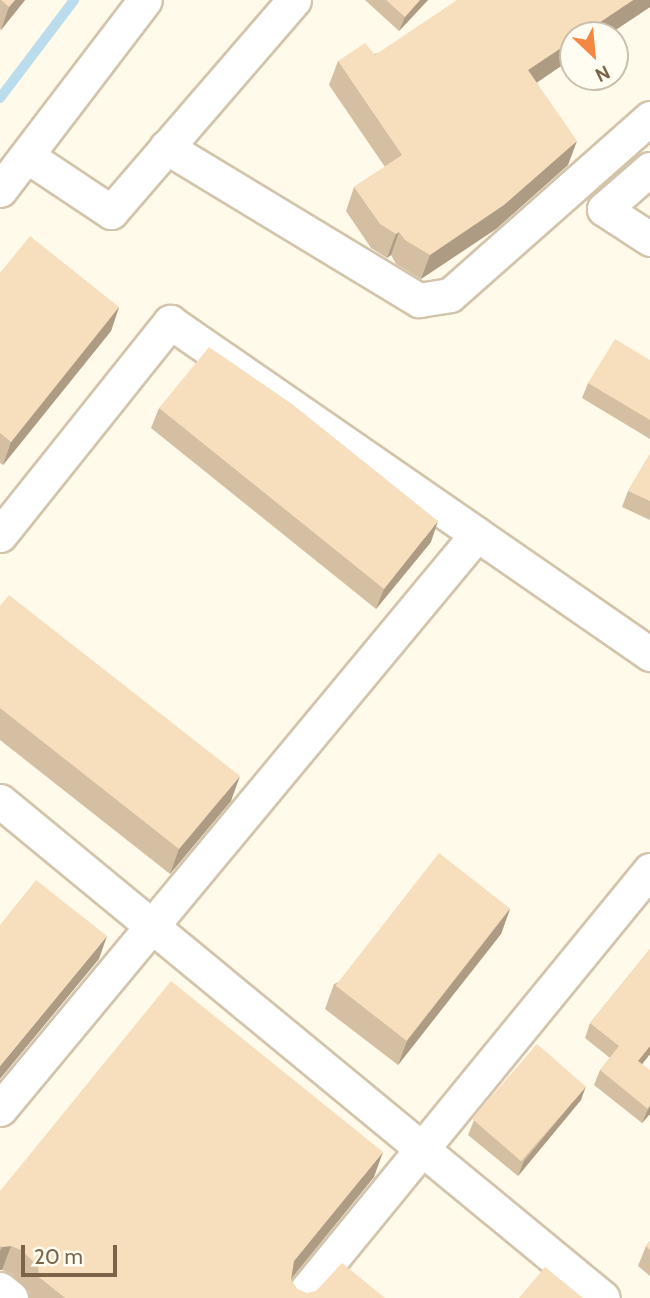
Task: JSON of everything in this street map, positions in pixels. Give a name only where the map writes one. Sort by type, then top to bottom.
[{"type":"street","points":[[0,190],[145,0]]},
{"type":"street","points":[[27,156],[111,212],[294,0]]},
{"type":"street","points":[[166,147],[419,300],[450,295],[650,118]]},
{"type":"street","points":[[650,169],[604,209],[650,239]]},
{"type":"street","points":[[2,528],[170,322],[650,654]]},
{"type":"street","points":[[0,1109],[477,534]]},
{"type":"street","points":[[0,801],[603,1298]]},
{"type":"street","points":[[300,1298],[650,870]]},
{"type":"street","points":[[0,1289],[11,1298]]},
{"type":"building","points":[[1,0],[15,0],[9,7]]},
{"type":"building","points":[[386,0],[420,0],[405,17]]},
{"type":"building","points":[[457,0],[633,0],[602,21],[559,21],[559,49],[528,70],[577,141],[504,205],[430,255],[405,240],[399,232],[396,234],[380,224],[354,187],[402,155],[338,61],[365,43],[375,55]]},
{"type":"building","points":[[30,236],[119,307],[11,442],[0,433],[0,273]]},
{"type":"building","points":[[615,339],[650,360],[650,420],[588,383]]},
{"type":"building","points":[[209,347],[292,404],[438,521],[384,589],[159,408]]},
{"type":"building","points":[[650,454],[650,501],[628,491]]},
{"type":"building","points":[[9,595],[240,776],[179,849],[0,708],[0,606]]},
{"type":"building","points":[[439,853],[510,908],[406,1041],[336,985]]},
{"type":"building","points":[[36,880],[107,936],[0,1066],[0,925]]},
{"type":"building","points":[[650,949],[650,1046],[638,1061],[650,1070],[648,1109],[600,1070],[619,1046],[590,1023]]},
{"type":"building","points":[[171,981],[383,1152],[294,1261],[291,1280],[297,1289],[306,1293],[316,1291],[342,1263],[385,1298],[65,1298],[39,1277],[38,1266],[21,1250],[0,1246],[0,1191]]},
{"type":"building","points":[[537,1044],[586,1087],[521,1161],[472,1119]]},
{"type":"building","points":[[545,1267],[583,1298],[519,1298]]},
{"type":"waterway","points":[[0,98],[74,0]]}]
